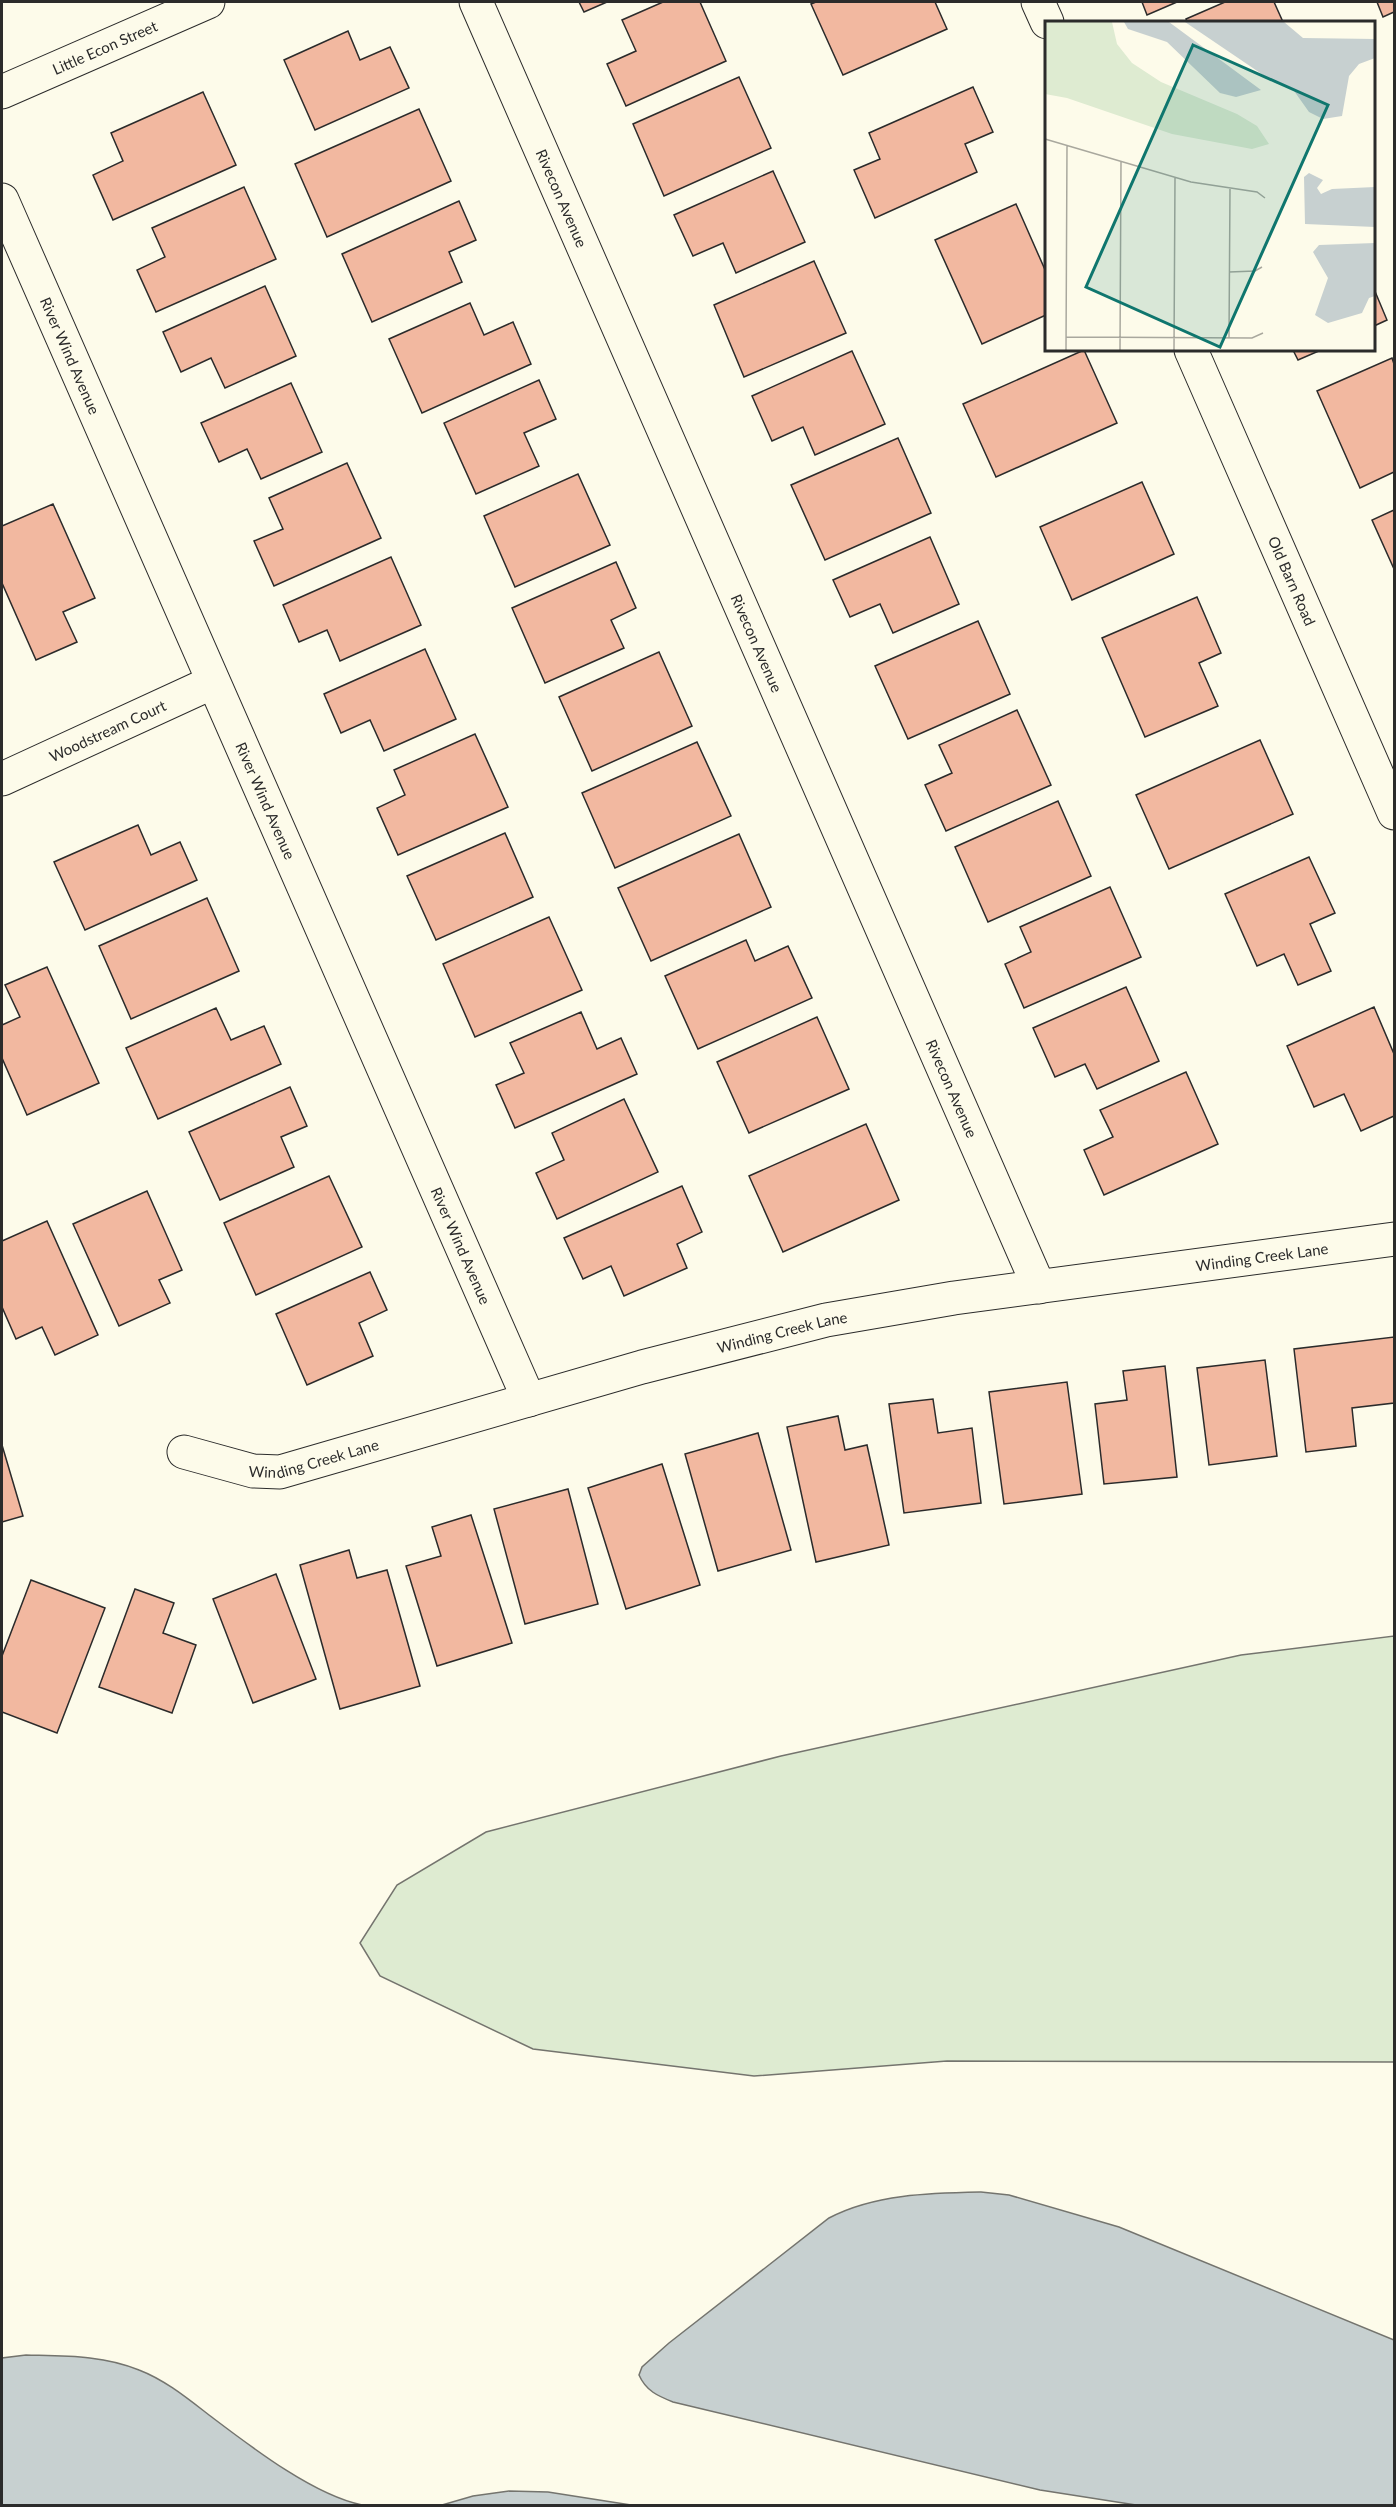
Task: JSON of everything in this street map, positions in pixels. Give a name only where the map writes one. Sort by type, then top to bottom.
[{"type":"street","name":"Little Econ Street","points":[[2,92],[208,2]]},
{"type":"street","name":"Rivecon Avenue","points":[[476,2],[1039,1287]]},
{"type":"street","points":[[1038,2],[1047,21]]},
{"type":"street","name":"River Wind Avenue","points":[[2,200],[529,1400]]},
{"type":"street","name":"Old Barn Road","points":[[1191,351],[1395,813]]},
{"type":"street","name":"Woodstream Court","points":[[2,778],[213,682]]},
{"type":"street","name":"Winding Creek Lane","points":[[184,1452],[253,1471],[280,1472],[642,1366],[826,1320],[954,1298],[1395,1239]]},
{"type":"green space","points":[[1394,1636],[1394,2062],[947,2061],[754,2076],[533,2049],[380,1976],[360,1943],[397,1885],[486,1832],[781,1756],[1241,1655]]},
{"type":"shaded area","points":[[981,2192],[1009,2195],[1119,2227],[1394,2340],[1394,2505],[1136,2505],[1040,2490],[673,2402],[653,2392],[642,2381],[639,2375],[642,2367],[669,2343],[829,2218],[846,2210],[884,2199],[923,2194]]},
{"type":"shaded area","points":[[26,2355],[69,2356],[112,2361],[149,2374],[176,2390],[282,2468],[323,2491],[362,2505],[2,2505],[2,2358]]},
{"type":"shaded area","points":[[509,2491],[548,2492],[631,2505],[442,2505],[473,2496]]},
{"type":"building","points":[[579,2],[607,2],[584,12]]},
{"type":"building","points":[[663,2],[700,2],[726,61],[626,106],[607,64],[636,51],[622,20]]},
{"type":"building","points":[[816,2],[935,2],[947,29],[843,75],[811,4]]},
{"type":"building","points":[[1142,2],[1177,2],[1147,15]]},
{"type":"building","points":[[1225,2],[1274,2],[1283,21],[1187,21],[1186,19]]},
{"type":"building","points":[[1377,2],[1394,2],[1394,12],[1383,17]]},
{"type":"building","points":[[348,31],[360,60],[390,47],[409,88],[315,130],[284,60]]},
{"type":"building","points":[[739,77],[771,148],[664,196],[633,124]]},
{"type":"building","points":[[973,87],[993,132],[965,144],[977,172],[875,218],[854,170],[880,159],[869,133]]},
{"type":"building","points":[[203,92],[236,165],[113,220],[93,175],[123,161],[111,133]]},
{"type":"building","points":[[419,109],[451,181],[327,237],[295,164]]},
{"type":"building","points":[[773,171],[805,242],[736,273],[723,243],[693,256],[674,215]]},
{"type":"building","points":[[244,187],[276,259],[156,312],[137,270],[165,257],[152,228]]},
{"type":"building","points":[[459,201],[476,240],[449,252],[462,282],[372,322],[342,254]]},
{"type":"building","points":[[1016,204],[1045,270],[1045,315],[982,344],[935,240]]},
{"type":"building","points":[[814,261],[846,333],[744,377],[714,305]]},
{"type":"building","points":[[265,286],[296,356],[225,388],[211,358],[181,372],[163,332]]},
{"type":"building","points":[[1375,291],[1387,320],[1375,326]]},
{"type":"building","points":[[470,303],[484,335],[513,322],[531,364],[422,413],[389,339]]},
{"type":"building","points":[[852,351],[885,424],[815,455],[803,427],[772,441],[752,396]]},
{"type":"building","points":[[1084,351],[1117,423],[996,477],[963,404]]},
{"type":"building","points":[[1294,351],[1319,351],[1298,360]]},
{"type":"building","points":[[1392,358],[1394,364],[1394,472],[1360,488],[1317,391]]},
{"type":"building","points":[[539,380],[556,419],[524,433],[539,466],[476,494],[444,423]]},
{"type":"building","points":[[291,383],[322,452],[261,479],[247,449],[219,462],[201,423]]},
{"type":"building","points":[[898,438],[931,513],[825,560],[791,485]]},
{"type":"building","points":[[347,463],[381,538],[274,586],[254,541],[283,529],[269,498]]},
{"type":"building","points":[[578,474],[610,545],[515,587],[484,516]]},
{"type":"building","points":[[1142,482],[1174,554],[1072,600],[1040,527]]},
{"type":"building","points":[[53,504],[95,598],[63,612],[77,642],[36,660],[2,583],[2,526]]},
{"type":"building","points":[[1394,510],[1394,569],[1372,520]]},
{"type":"building","points":[[930,537],[959,604],[893,633],[880,604],[850,617],[833,580]]},
{"type":"building","points":[[391,557],[421,625],[340,661],[327,630],[299,642],[283,605]]},
{"type":"building","points":[[616,562],[636,608],[611,620],[624,648],[545,683],[512,608]]},
{"type":"building","points":[[1197,597],[1221,653],[1199,663],[1218,706],[1145,737],[1102,638]]},
{"type":"building","points":[[978,621],[1010,694],[908,739],[875,666]]},
{"type":"building","points":[[425,649],[456,719],[384,751],[370,720],[341,733],[324,694]]},
{"type":"building","points":[[659,652],[692,726],[592,771],[559,697]]},
{"type":"building","points":[[1017,710],[1051,785],[946,831],[925,785],[952,773],[939,745]]},
{"type":"building","points":[[475,734],[508,807],[398,855],[377,808],[405,795],[394,770]]},
{"type":"building","points":[[1260,740],[1293,814],[1169,869],[1136,795]]},
{"type":"building","points":[[697,742],[731,816],[615,868],[582,793]]},
{"type":"building","points":[[1058,801],[1091,876],[988,922],[955,847]]},
{"type":"building","points":[[138,825],[151,855],[180,842],[197,880],[85,930],[54,862]]},
{"type":"building","points":[[505,833],[533,897],[436,940],[407,876]]},
{"type":"building","points":[[739,834],[771,907],[651,961],[618,888]]},
{"type":"building","points":[[1309,857],[1335,913],[1310,924],[1331,971],[1298,985],[1284,954],[1257,966],[1225,894]]},
{"type":"building","points":[[1110,887],[1141,957],[1024,1008],[1005,964],[1031,952],[1020,927]]},
{"type":"building","points":[[207,898],[239,971],[131,1019],[99,946]]},
{"type":"building","points":[[549,917],[582,990],[475,1037],[443,964]]},
{"type":"building","points":[[746,940],[755,961],[788,946],[812,998],[698,1049],[665,976]]},
{"type":"building","points":[[47,967],[99,1083],[27,1115],[2,1058],[2,1025],[20,1017],[5,985]]},
{"type":"building","points":[[1126,987],[1159,1061],[1097,1089],[1085,1064],[1055,1077],[1033,1028]]},
{"type":"building","points":[[1374,1007],[1394,1054],[1394,1116],[1361,1131],[1344,1094],[1314,1107],[1287,1046]]},
{"type":"building","points":[[216,1008],[231,1040],[264,1026],[281,1064],[158,1119],[126,1048]]},
{"type":"building","points":[[581,1012],[597,1049],[621,1038],[637,1074],[515,1128],[496,1085],[524,1073],[510,1043]]},
{"type":"building","points":[[817,1017],[849,1089],[749,1133],[717,1062]]},
{"type":"building","points":[[1186,1072],[1218,1144],[1104,1195],[1084,1150],[1113,1137],[1100,1110]]},
{"type":"building","points":[[290,1087],[307,1126],[281,1137],[294,1167],[220,1200],[189,1132]]},
{"type":"building","points":[[624,1099],[658,1172],[557,1219],[536,1173],[564,1160],[552,1133]]},
{"type":"building","points":[[866,1124],[899,1200],[783,1252],[749,1176]]},
{"type":"building","points":[[329,1176],[362,1247],[256,1295],[224,1223]]},
{"type":"building","points":[[682,1186],[702,1232],[677,1244],[687,1268],[624,1296],[611,1266],[583,1279],[564,1238]]},
{"type":"building","points":[[147,1191],[182,1270],[159,1280],[170,1303],[119,1326],[73,1224]]},
{"type":"building","points":[[47,1221],[98,1335],[55,1355],[42,1327],[16,1339],[2,1307],[2,1241]]},
{"type":"building","points":[[370,1272],[387,1310],[359,1323],[373,1356],[307,1385],[276,1314]]},
{"type":"building","points":[[1394,1337],[1394,1403],[1352,1408],[1356,1446],[1306,1452],[1294,1349]]},
{"type":"building","points":[[1265,1360],[1277,1456],[1209,1465],[1197,1368]]},
{"type":"building","points":[[1165,1366],[1177,1477],[1104,1484],[1095,1404],[1127,1400],[1123,1371]]},
{"type":"building","points":[[1067,1382],[1082,1494],[1004,1504],[989,1392]]},
{"type":"building","points":[[933,1399],[938,1433],[972,1428],[981,1503],[904,1513],[889,1404]]},
{"type":"building","points":[[838,1416],[845,1450],[867,1445],[889,1545],[816,1562],[787,1427]]},
{"type":"building","points":[[758,1433],[791,1550],[718,1571],[685,1454]]},
{"type":"building","points":[[2,1445],[23,1516],[2,1522]]},
{"type":"building","points":[[662,1464],[700,1585],[626,1609],[588,1488]]},
{"type":"building","points":[[568,1489],[598,1604],[525,1624],[494,1509]]},
{"type":"building","points":[[471,1515],[512,1643],[437,1666],[406,1566],[441,1556],[432,1527]]},
{"type":"building","points":[[349,1550],[357,1578],[387,1570],[420,1686],[340,1709],[300,1565]]},
{"type":"building","points":[[276,1574],[316,1679],[253,1703],[213,1599]]},
{"type":"building","points":[[31,1580],[105,1608],[57,1733],[2,1712],[2,1656]]},
{"type":"building","points":[[135,1589],[174,1603],[163,1633],[196,1645],[172,1713],[99,1687]]}]
